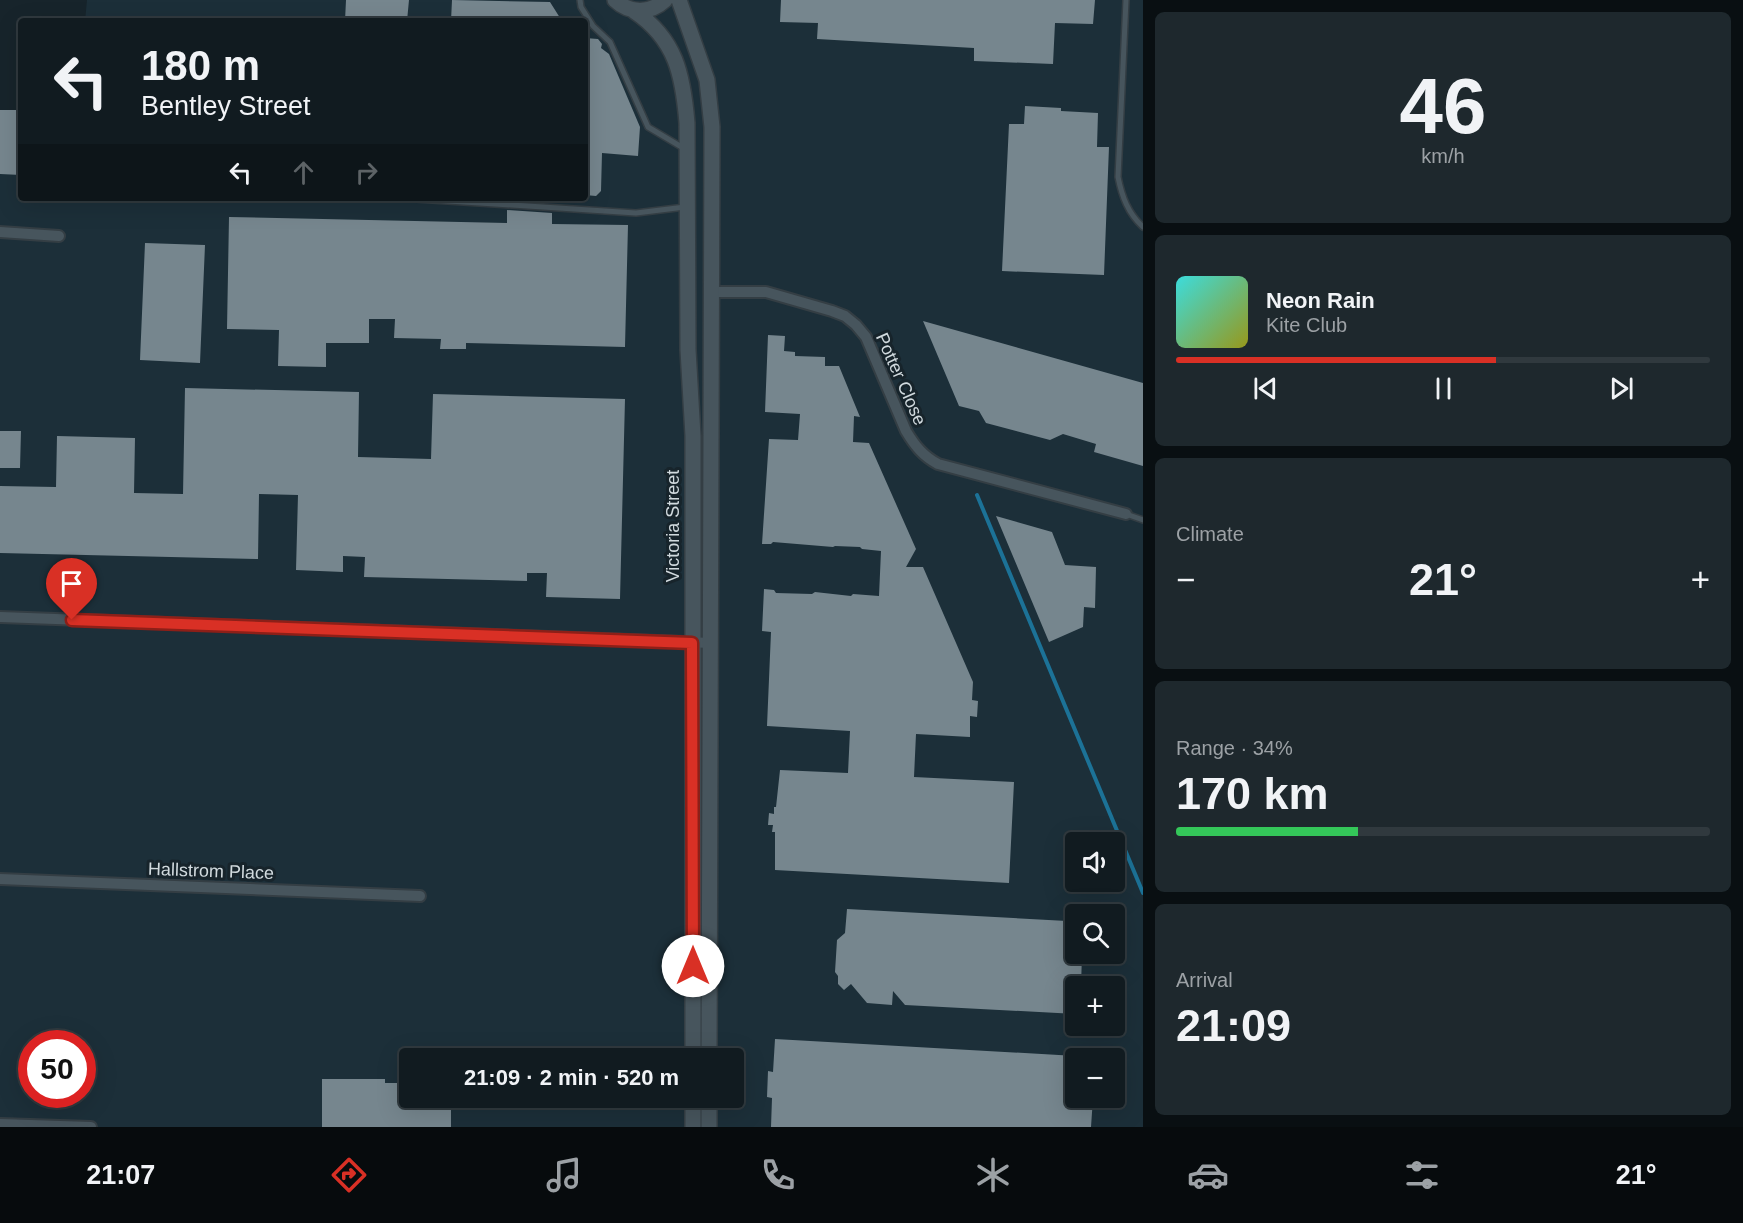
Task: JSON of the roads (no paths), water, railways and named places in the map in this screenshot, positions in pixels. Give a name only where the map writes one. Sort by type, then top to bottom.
[{"type":"main road","name":"Victoria Street","points":[[615,0],[647,19],[659,32],[676,60],[685,97],[688,350],[693,436],[693,1048]]},
{"type":"main road","points":[[634,11],[654,8],[665,0]]},
{"type":"main road","points":[[679,0],[701,59],[710,102],[712,135],[710,1048]]},
{"type":"main road","points":[[693,1108],[693,1127]]},
{"type":"main road","points":[[709,1108],[709,1127]]},
{"type":"street","points":[[0,232],[59,236]]},
{"type":"street","name":"Potter Close","points":[[713,292],[766,292],[845,316],[866,338],[914,445],[925,457],[938,464],[1126,514]]},
{"type":"street","points":[[0,617],[712,643]]},
{"type":"street","name":"Hallstrom Place","points":[[0,879],[420,896]]},
{"type":"street","points":[[0,1124],[91,1127]]},
{"type":"lane","points":[[580,0],[581,7],[588,18]]},
{"type":"lane","points":[[1126,0],[1118,177],[1129,211],[1143,227]]},
{"type":"lane","points":[[588,18],[610,42],[648,127],[687,149]]},
{"type":"lane","points":[[448,201],[636,213],[687,207]]},
{"type":"lane","points":[[1126,514],[1143,520]]},
{"type":"waterway","points":[[977,495],[1143,893]]}]
